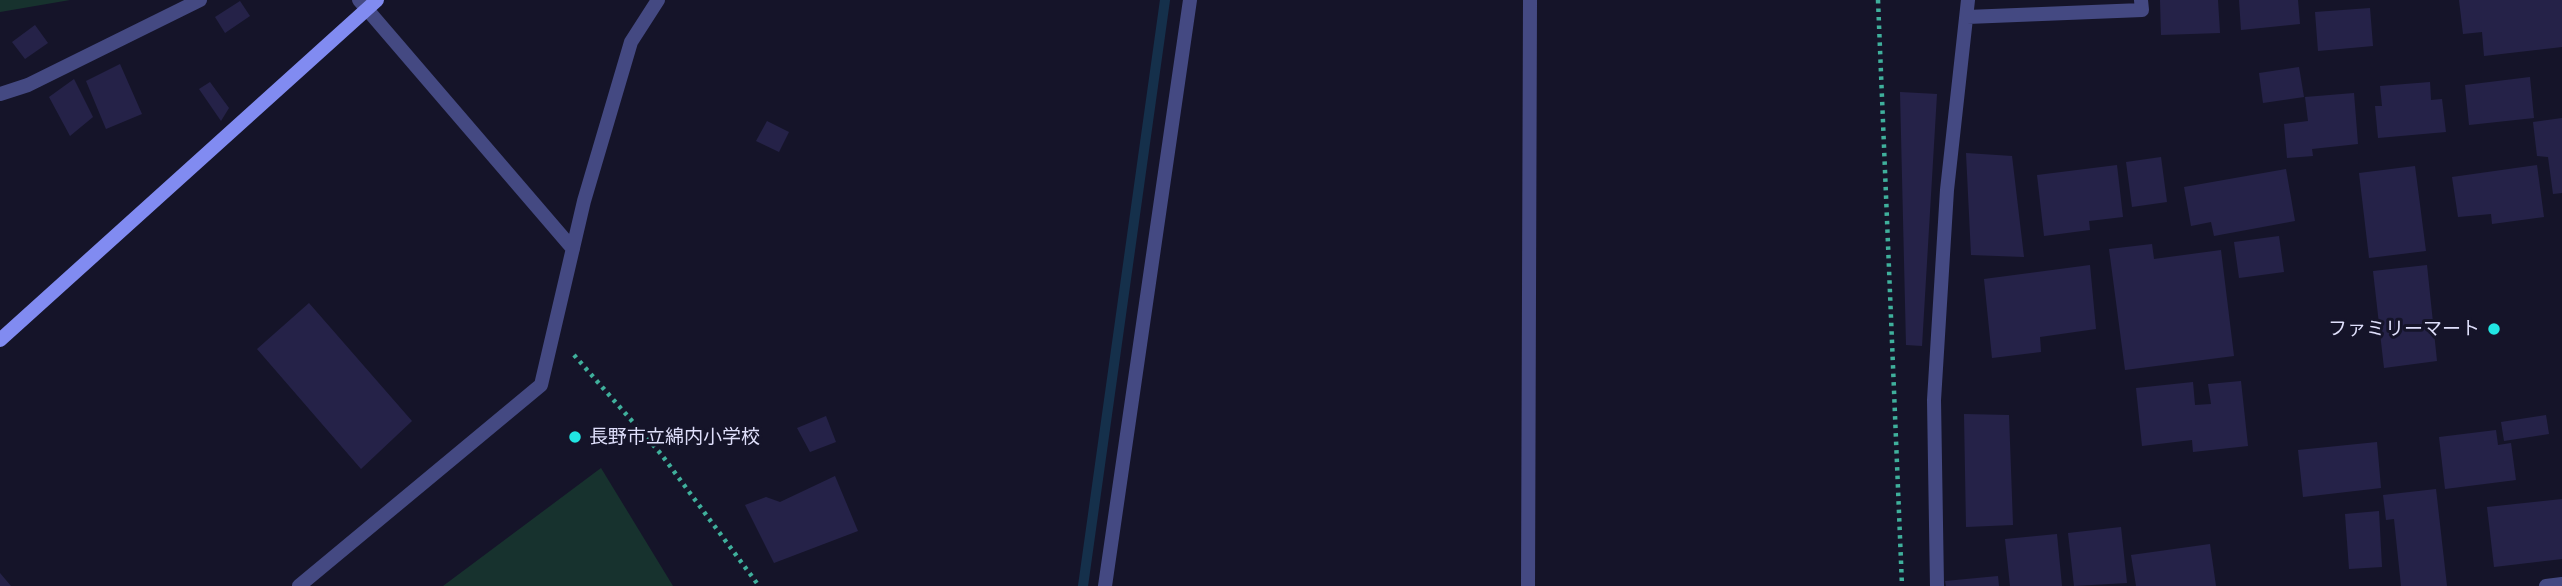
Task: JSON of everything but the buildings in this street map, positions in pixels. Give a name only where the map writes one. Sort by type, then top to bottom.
[{"type":"street","points":[[0,94],[28,85],[200,0]]},
{"type":"street","points":[[299,586],[541,385],[573,248],[631,42],[658,0]]},
{"type":"street","points":[[1105,586],[1190,0]]},
{"type":"street","points":[[1528,586],[1530,0]]},
{"type":"street","points":[[1937,586],[1934,400],[1947,190],[1968,0]]},
{"type":"street","points":[[1967,17],[2142,10],[2141,0]]},
{"type":"street","points":[[0,340],[368,3],[573,248]]},
{"type":"street","points":[[2546,586],[2562,584]]},
{"type":"path","points":[[1878,0],[1902,586]]},
{"type":"path","points":[[553,331],[661,454],[759,586]]},
{"type":"green space","points":[[0,0],[70,0],[0,12]]},
{"type":"green space","points":[[601,468],[673,586],[443,586]]},
{"type":"waterway","points":[[1083,586],[1165,0]]},
{"type":"place","name":"ファミリーマート","points":[[2494,329]]},
{"type":"place","name":"長野市立綿内小学校","points":[[575,437]]}]
